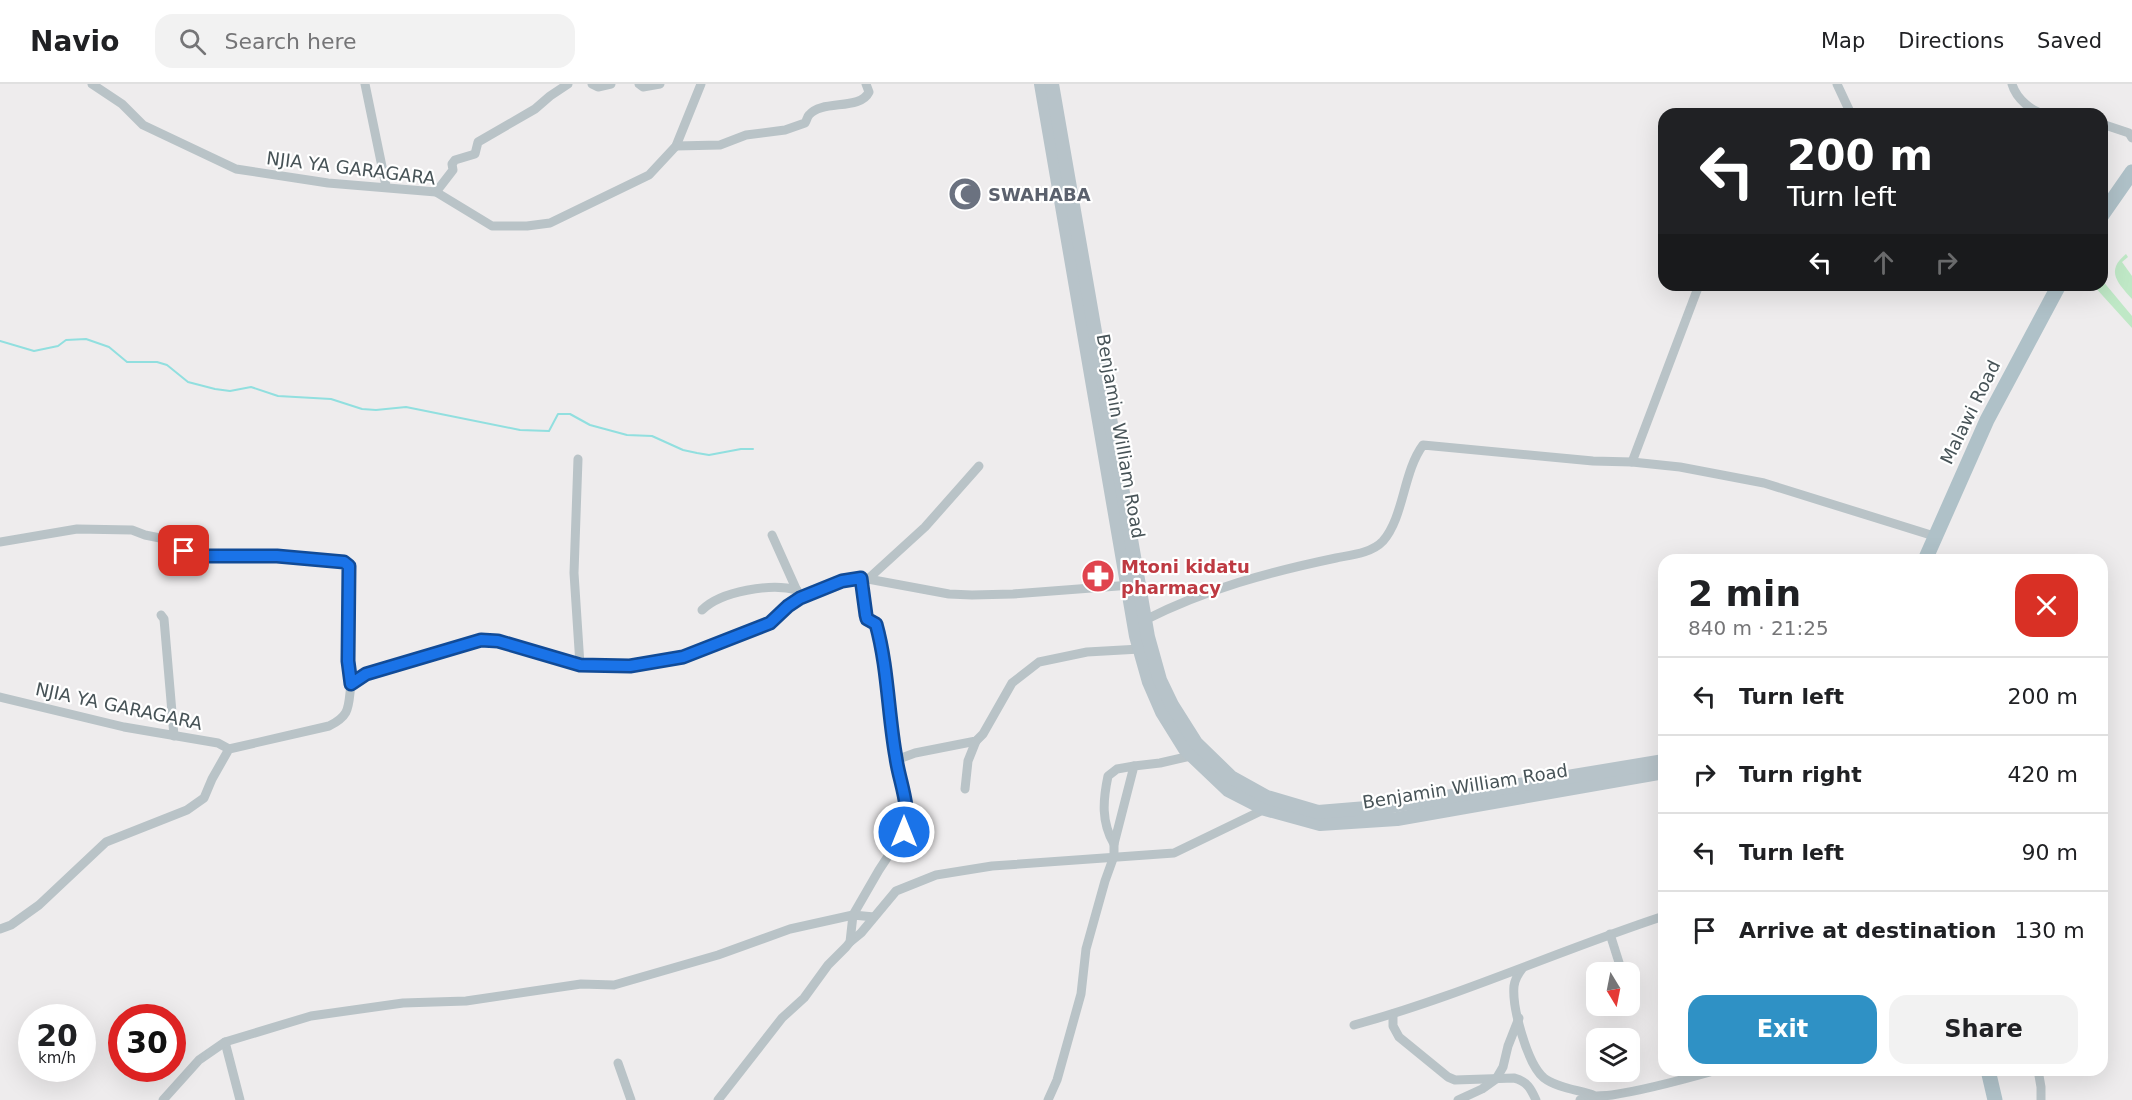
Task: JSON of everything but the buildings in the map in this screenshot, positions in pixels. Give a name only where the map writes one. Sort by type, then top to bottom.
[{"type":"main road","name":"Benjamin William Road","points":[[1041,84],[1134,585],[1160,680],[1172,705],[1196,743],[1197,753],[1228,790],[1265,809],[1320,824],[1397,819],[1658,773]]},
{"type":"main road","name":"Benjamin William Road","points":[[1052,84],[1134,585],[1140,649],[1149,682],[1162,712],[1185,749],[1197,753],[1231,777],[1267,797],[1318,812],[1391,807],[1658,762]]},
{"type":"main road","points":[[2108,206],[2132,172]]},
{"type":"main road","name":"Malawi Road","points":[[1926,554],[1995,402],[2056,291]]},
{"type":"main road","points":[[1989,1076],[1995,1100]]},
{"type":"street","name":"NJIA YA GARAGARA","points":[[92,84],[122,104],[143,125],[236,169],[328,183],[386,186],[436,192],[492,226],[527,226],[550,223],[649,175],[676,146],[701,84]]},
{"type":"street","points":[[365,84],[386,186]]},
{"type":"street","points":[[436,192],[453,170],[452,164],[455,160],[475,153],[478,142],[535,109],[568,84]]},
{"type":"street","points":[[592,84],[598,87],[611,84]]},
{"type":"street","points":[[639,84],[643,87],[660,84]]},
{"type":"street","points":[[676,146],[720,145],[746,135],[785,130],[806,123],[808,116],[823,106],[842,106],[866,98],[869,92],[866,84]]},
{"type":"street","points":[[1837,84],[1848,108]]},
{"type":"street","points":[[2012,84],[2017,94],[2031,108]]},
{"type":"street","points":[[2108,126],[2129,133],[2132,138]]},
{"type":"street","points":[[1632,462],[1697,291]]},
{"type":"street","points":[[1145,620],[1224,586],[1280,570],[1350,555],[1377,546],[1389,532],[1416,454],[1423,445],[1593,461],[1632,462],[1707,471],[1744,481],[1764,483],[1934,536]]},
{"type":"street","points":[[578,459],[574,573],[580,665]]},
{"type":"street","points":[[865,578],[925,527],[979,466]]},
{"type":"street","points":[[0,542],[77,529],[132,530],[165,539],[170,547],[204,556],[277,556],[344,562],[349,566],[350,572],[348,661],[351,684],[346,714],[340,720],[329,726],[229,749],[204,798],[187,810],[106,842],[39,905],[11,925],[0,929]]},
{"type":"street","points":[[772,535],[799,594]]},
{"type":"street","points":[[850,942],[852,920],[907,824],[877,626],[867,619],[866,615],[865,578]]},
{"type":"street","points":[[351,684],[366,674],[481,640],[498,641],[580,665],[630,666],[683,657],[770,623],[799,594],[842,581],[865,578],[949,594],[1013,594],[1134,585]]},
{"type":"street","points":[[702,610],[718,598],[742,592],[777,588],[799,594]]},
{"type":"street","points":[[161,615],[164,619],[174,736]]},
{"type":"street","points":[[965,789],[968,761],[976,741],[983,734],[1012,683],[1039,662],[1087,652],[1140,649]]},
{"type":"street","name":"NJIA YA GARAGARA","points":[[0,698],[124,727],[218,743],[229,749]]},
{"type":"street","points":[[896,760],[915,753],[976,741]]},
{"type":"street","points":[[1114,844],[1108,834],[1103,808],[1108,776],[1117,768],[1197,753]]},
{"type":"street","points":[[1048,1100],[1057,1080],[1081,993],[1086,949],[1114,856],[1114,844],[1134,766]]},
{"type":"street","points":[[718,1100],[782,1018],[804,998],[828,965],[865,928],[896,891],[936,875],[992,866],[1181,851],[1265,809]]},
{"type":"street","points":[[163,1100],[199,1060],[225,1042],[311,1016],[403,1003],[466,1001],[581,984],[614,985],[718,955],[790,929],[874,917]]},
{"type":"street","points":[[1354,1025],[1393,1014],[1522,969],[1610,934],[1658,918]]},
{"type":"street","points":[[852,920],[865,928]]},
{"type":"street","points":[[1610,934],[1619,962]]},
{"type":"street","points":[[1522,969],[1516,978],[1514,988],[1519,1018],[1526,1049],[1544,1078],[1593,1095],[1609,1096],[1696,1076]]},
{"type":"street","points":[[1393,1014],[1393,1026],[1400,1037],[1448,1077],[1455,1080],[1521,1080],[1526,1083],[1536,1100]]},
{"type":"street","points":[[1458,1100],[1482,1089],[1496,1079],[1503,1067],[1519,1018]]},
{"type":"street","points":[[225,1042],[240,1100]]},
{"type":"street","points":[[618,1063],[631,1100]]},
{"type":"street","points":[[2038,1076],[2041,1100]]},
{"type":"street","points":[[1580,1100],[1593,1095]]},
{"type":"green space","points":[[2126,254],[2128,257],[2122,262],[2132,276],[2132,299],[2118,282],[2115,271],[2116,266]]},
{"type":"green space","points":[[2108,287],[2132,316],[2132,328],[2098,291],[2108,291]]},
{"type":"waterway","points":[[0,341],[34,351],[58,346],[66,340],[86,339],[109,347],[127,362],[157,362],[167,365],[188,382],[215,389],[230,391],[251,387],[278,396],[331,399],[362,409],[406,407],[520,430],[549,431],[558,414],[570,414],[590,425],[627,435],[652,436],[683,450],[697,453],[709,455],[753,449]]},
{"type":"place","name":"SWAHABA","points":[[965,194]]},
{"type":"place","name":"Mtoni kidatu pharmacy","points":[[1098,576]]},
{"type":"route","points":[[184,551],[204,556],[277,556],[344,562],[349,566],[350,572],[348,661],[351,684],[366,674],[481,640],[498,641],[580,665],[630,666],[683,657],[770,623],[800,598],[842,581],[861,578],[864,609],[867,619],[876,624],[884,663],[896,760],[904,797],[907,824],[904,832]]}]
